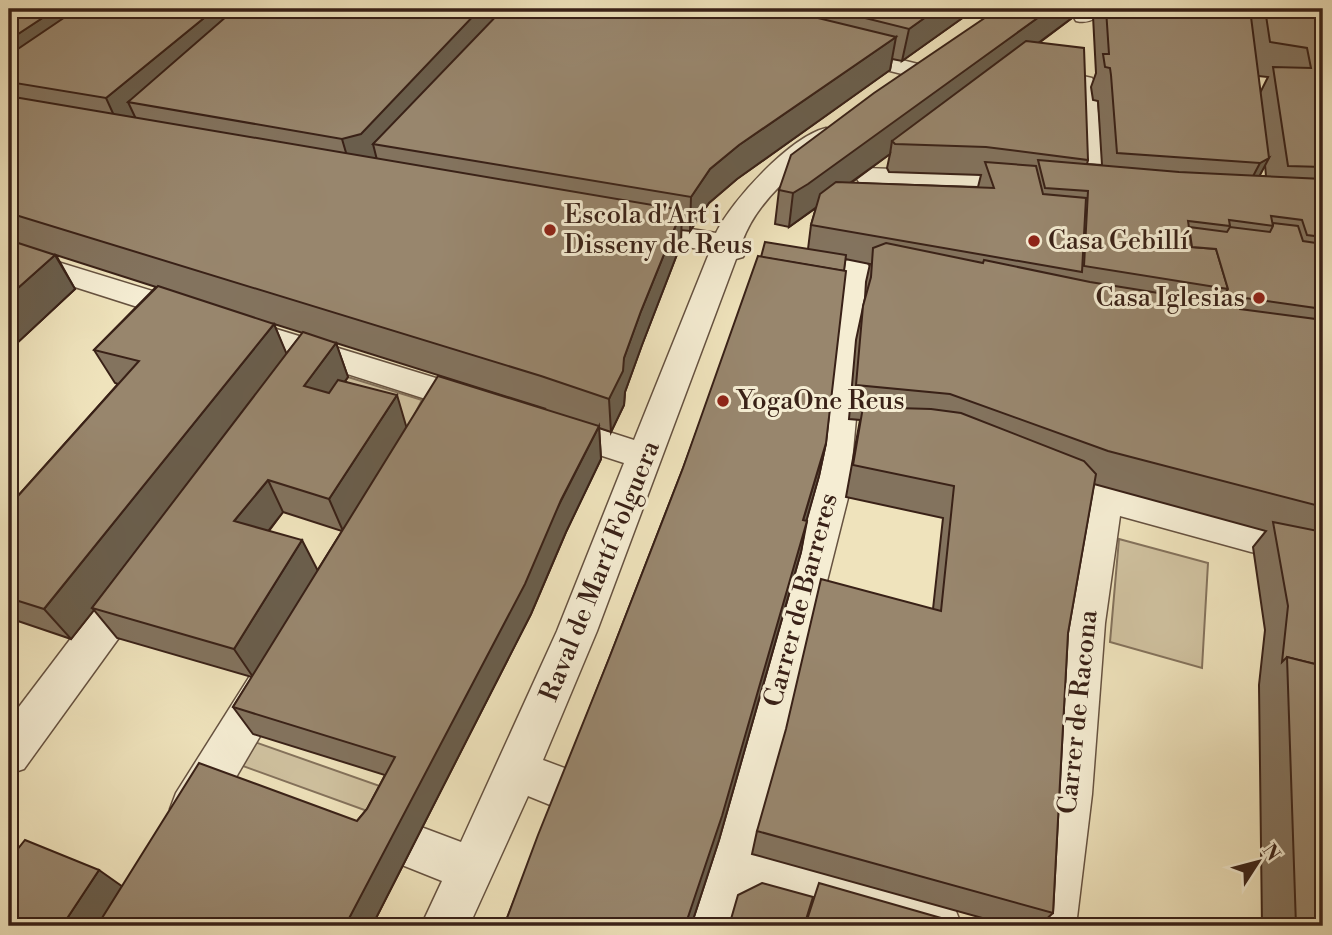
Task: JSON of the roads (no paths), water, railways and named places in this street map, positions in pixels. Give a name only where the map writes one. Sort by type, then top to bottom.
[{"type":"street","points":[[826,47],[927,64],[895,87]]},
{"type":"street","points":[[901,152],[858,184],[977,182],[1083,193],[1083,76]]},
{"type":"street","name":"Raval de Martí Folguera","points":[[445,926],[517,771],[577,631],[743,210],[783,166],[850,118]]},
{"type":"street","points":[[615,225],[729,247]]},
{"type":"street","points":[[9,256],[646,457]]},
{"type":"street","name":"Carrer de Barreres","points":[[712,926],[729,852],[851,428],[855,268]]},
{"type":"street","points":[[283,384],[308,351]]},
{"type":"street","points":[[423,428],[444,393]]},
{"type":"street","points":[[1011,463],[1105,497],[1251,537],[1323,551]]},
{"type":"street","name":"Carrer de Racona","points":[[1052,926],[1065,837],[1085,623],[1105,497]]},
{"type":"street","points":[[9,754],[150,564]]},
{"type":"street","points":[[172,844],[234,780],[286,654]]},
{"type":"street","points":[[517,771],[570,791]]},
{"type":"street","points":[[413,847],[472,869]]},
{"type":"street","points":[[729,852],[939,926]]},
{"type":"place","name":"Escola d'Art i Disseny de Reus","points":[[550,230]]},
{"type":"place","name":"Casa Gebillí","points":[[1034,241]]},
{"type":"place","name":"Casa Iglesias","points":[[1259,298]]},
{"type":"place","name":"YogaOne Reus","points":[[723,401]]}]
